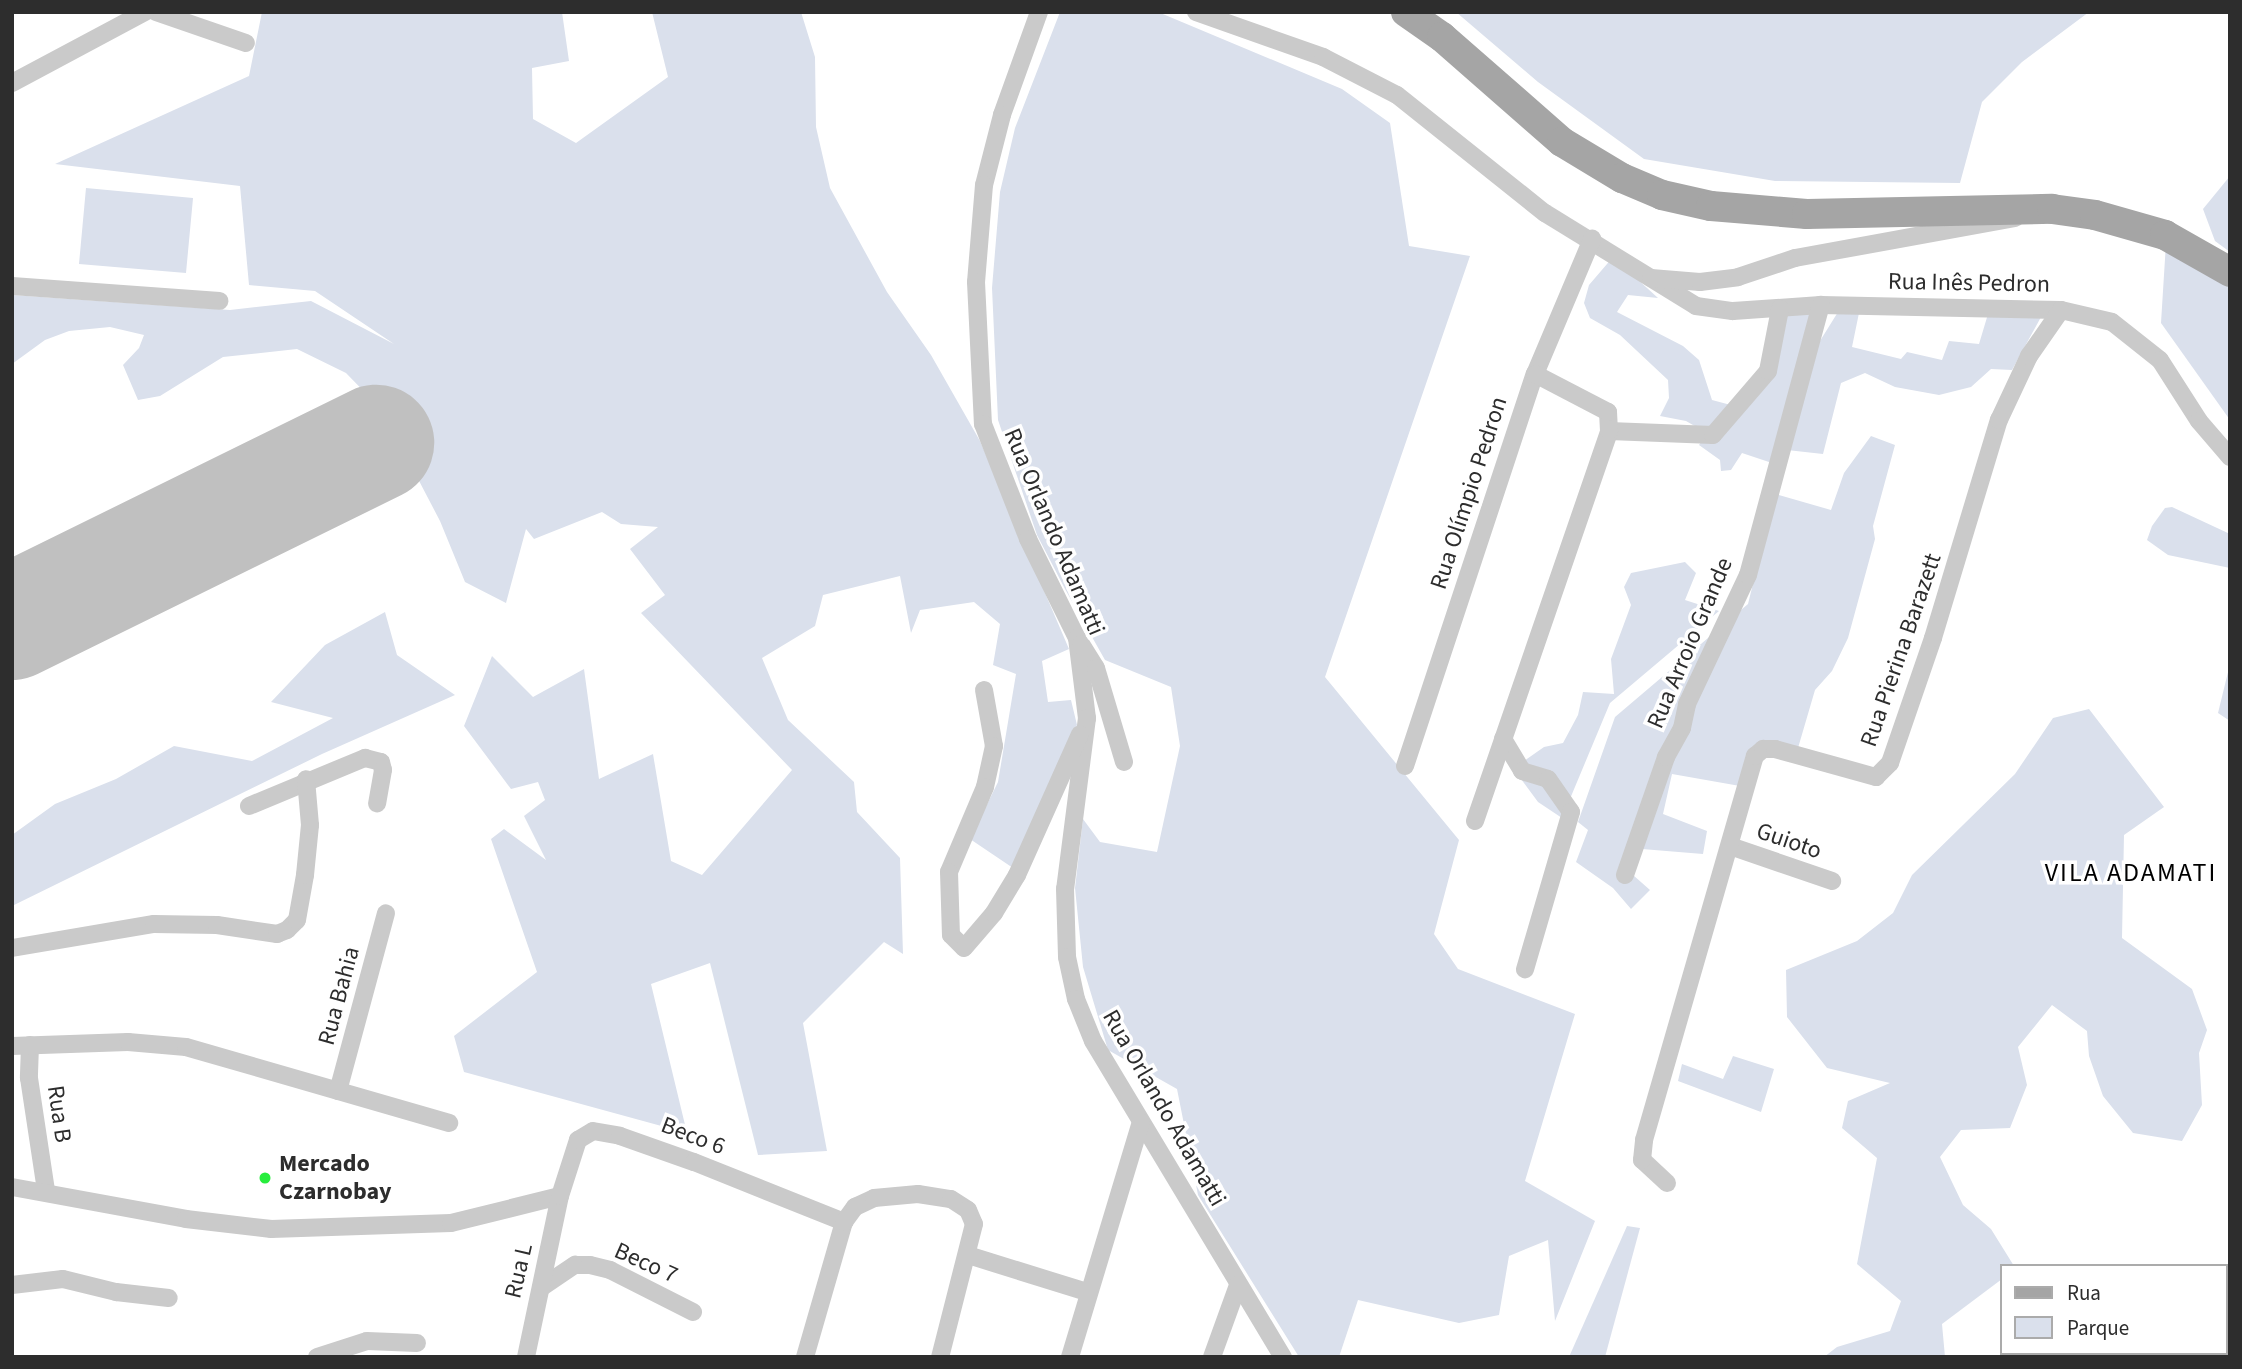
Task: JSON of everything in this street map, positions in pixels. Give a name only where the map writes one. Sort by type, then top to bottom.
[{"type":"main road","points":[[1406,12],[1442,37],[1562,142],[1622,178],[1662,195],[1711,206],[1807,214],[2040,209],[2138,224],[2230,272]]},
{"type":"street","points":[[12,83],[145,12]]},
{"type":"street","points":[[156,12],[246,43]]},
{"type":"street","name":"Rua Orlando Adamatti","points":[[1039,12],[1002,115],[984,186],[976,282],[983,424],[1028,539],[1077,638],[1087,718],[1065,889],[1067,957],[1076,999],[1093,1041],[1283,1357]]},
{"type":"street","name":"Rua Inês Pedron","points":[[1196,12],[1323,57],[1397,95],[1545,213],[1592,239],[1696,306],[1733,311],[1821,305],[2061,310],[2112,322],[2160,360],[2199,421],[2230,457]]},
{"type":"street","name":"Rua Inês Pedron","points":[[1651,278],[1700,282],[1738,276],[1795,258],[1994,225],[2040,209]]},
{"type":"street","name":"Rua Olímpio Pedron","points":[[1405,766],[1535,374],[1592,239]]},
{"type":"street","points":[[12,286],[219,301]]},
{"type":"street","name":"Rua Arroio Grande","points":[[1625,875],[1666,757],[1682,729],[1687,704],[1748,575],[1821,305]]},
{"type":"street","points":[[1609,431],[1713,435],[1768,371],[1780,309]]},
{"type":"street","name":"Rua Pierina Barazett","points":[[1667,1183],[1642,1160],[1644,1140],[1755,756],[1763,749],[1877,777],[1890,763],[1933,638],[1999,420],[2029,356],[2061,310]]},
{"type":"street","points":[[1475,821],[1609,431],[1608,412],[1535,374]]},
{"type":"street","points":[[1077,638],[1096,668],[1124,762]]},
{"type":"street","points":[[984,690],[993,746],[985,787],[949,872],[951,935],[964,948],[979,933],[1017,875],[1087,718]]},
{"type":"street","points":[[1503,739],[1522,771],[1548,779],[1571,812],[1525,969]]},
{"type":"street","points":[[249,806],[342,764],[375,758],[383,770],[376,803]]},
{"type":"street","points":[[12,948],[154,923],[217,925],[276,934],[297,920],[310,825],[306,779]]},
{"type":"street","name":"Guioto","points":[[1730,846],[1832,881]]},
{"type":"street","name":"Rua Bahia","points":[[338,1091],[386,913]]},
{"type":"street","points":[[21,1045],[186,1046],[449,1123]]},
{"type":"street","name":"Rua B","points":[[21,1045],[29,1077],[46,1190]]},
{"type":"street","points":[[1070,1357],[1087,1292],[1141,1122]]},
{"type":"street","name":"Beco 6","points":[[561,1195],[578,1140],[593,1131],[620,1136],[694,1162],[844,1223]]},
{"type":"street","points":[[12,1187],[46,1190],[186,1219],[271,1229],[451,1223],[561,1195]]},
{"type":"street","points":[[805,1357],[844,1223],[855,1207],[874,1198],[918,1194],[951,1199],[968,1210],[974,1224],[940,1357]]},
{"type":"street","name":"Rua L","points":[[526,1357],[561,1195]]},
{"type":"street","points":[[968,1255],[1087,1292]]},
{"type":"street","name":"Beco 7","points":[[542,1287],[575,1265],[590,1265],[610,1270],[694,1312]]},
{"type":"street","points":[[12,1285],[63,1279],[116,1292],[169,1298]]},
{"type":"street","points":[[1212,1357],[1238,1285]]},
{"type":"street","points":[[317,1357],[367,1341],[417,1343]]},
{"type":"green space","points":[[262,12],[562,12],[569,61],[532,68],[533,119],[576,143],[668,77],[652,12],[801,12],[815,57],[816,127],[830,188],[887,292],[931,355],[980,441],[1069,649],[1042,661],[1048,702],[1071,700],[1077,725],[1013,868],[970,839],[998,782],[1016,674],[993,665],[1000,624],[974,602],[920,610],[911,633],[900,576],[823,595],[815,626],[762,658],[788,720],[854,782],[857,812],[900,858],[903,954],[884,942],[803,1023],[827,1151],[758,1155],[710,963],[651,984],[687,1133],[464,1072],[454,1036],[537,972],[491,839],[504,829],[546,860],[524,816],[545,800],[538,782],[511,789],[464,726],[492,656],[533,697],[584,669],[599,779],[653,754],[671,861],[702,875],[792,770],[641,613],[665,595],[630,549],[658,527],[621,524],[602,512],[534,539],[526,529],[506,603],[465,582],[440,521],[382,410],[346,373],[297,349],[223,357],[160,396],[138,400],[123,365],[139,348],[144,335],[110,327],[69,331],[45,340],[12,364],[12,295],[230,310],[311,301],[394,344],[315,291],[249,285],[240,186],[55,164],[249,76]]},
{"type":"green space","points":[[1060,12],[1158,12],[1342,89],[1390,123],[1409,246],[1470,256],[1325,677],[1459,840],[1434,934],[1458,969],[1575,1014],[1525,1181],[1595,1221],[1555,1321],[1548,1240],[1509,1256],[1499,1315],[1459,1323],[1358,1300],[1339,1357],[1299,1357],[1198,1195],[1177,1089],[1108,1050],[1083,967],[1075,888],[1083,819],[1100,842],[1157,852],[1180,746],[1171,687],[1105,660],[1065,589],[1037,535],[998,420],[992,288],[1000,192],[1015,128]]},
{"type":"green space","points":[[1456,12],[2089,12],[2022,62],[1982,102],[1960,183],[1775,181],[1644,159],[1538,82]]},
{"type":"green space","points":[[2230,176],[2230,252],[2215,241],[2203,209]]},
{"type":"green space","points":[[86,188],[193,198],[186,273],[79,264]]},
{"type":"green space","points":[[2166,243],[2230,283],[2230,420],[2161,323]]},
{"type":"green space","points":[[1613,257],[1658,298],[1628,295],[1617,312],[1683,346],[1699,360],[1712,400],[1742,408],[1787,312],[1812,309],[1775,464],[1742,453],[1731,470],[1721,471],[1720,460],[1699,445],[1707,433],[1686,421],[1660,416],[1669,398],[1668,380],[1620,335],[1590,318],[1584,303],[1589,285]]},
{"type":"green space","points":[[1838,312],[1859,313],[1852,347],[1901,359],[1907,352],[1942,360],[1949,341],[1979,344],[1988,314],[2041,317],[2012,370],[1991,369],[1971,387],[1939,395],[1895,387],[1865,373],[1841,383],[1823,454],[1787,450],[1810,357]]},
{"type":"green space","points":[[1871,436],[1895,445],[1873,526],[1875,539],[1848,638],[1832,671],[1815,690],[1798,748],[1761,740],[1751,750],[1740,786],[1672,774],[1663,814],[1707,831],[1703,854],[1642,849],[1633,875],[1650,890],[1631,909],[1613,888],[1576,862],[1588,830],[1578,822],[1615,717],[1748,604],[1775,494],[1831,510],[1844,473]]},
{"type":"green space","points":[[2172,507],[2230,534],[2230,568],[2168,555],[2147,540],[2152,526],[2165,508]]},
{"type":"green space","points":[[1685,562],[1696,573],[1685,600],[1719,611],[1610,703],[1562,818],[1538,802],[1521,779],[1524,761],[1544,747],[1563,743],[1578,715],[1583,692],[1614,694],[1611,659],[1631,605],[1624,587],[1631,573]]},
{"type":"green space","points":[[385,612],[397,655],[455,695],[322,754],[12,906],[12,835],[55,804],[116,779],[174,746],[252,761],[333,718],[271,702],[325,645]]},
{"type":"green space","points":[[2230,664],[2230,721],[2218,713]]},
{"type":"green space","points":[[2089,709],[2164,807],[2124,835],[2122,938],[2192,989],[2207,1030],[2199,1053],[2202,1105],[2182,1141],[2133,1133],[2103,1096],[2089,1056],[2087,1031],[2052,1005],[2018,1047],[2027,1085],[2010,1128],[1961,1130],[1940,1157],[1963,1205],[1991,1229],[2013,1264],[2000,1264],[2000,1280],[1942,1324],[1945,1357],[1824,1357],[1837,1347],[1890,1331],[1901,1301],[1857,1264],[1877,1158],[1842,1128],[1848,1101],[1890,1083],[1827,1068],[1787,1017],[1786,970],[1857,941],[1893,913],[1912,875],[2015,774],[2053,718]]},
{"type":"green space","points":[[1733,1056],[1774,1069],[1761,1112],[1678,1081],[1682,1064],[1723,1079]]},
{"type":"green space","points":[[1627,1226],[1640,1228],[1605,1357],[1569,1357]]},
{"type":"runway","points":[[12,622],[376,443]]},
{"type":"place","name":"Mercado Czarnobay","points":[[265,1178]]},
{"type":"district","name":"VILA ADAMATI","points":[[2131,873]]}]
